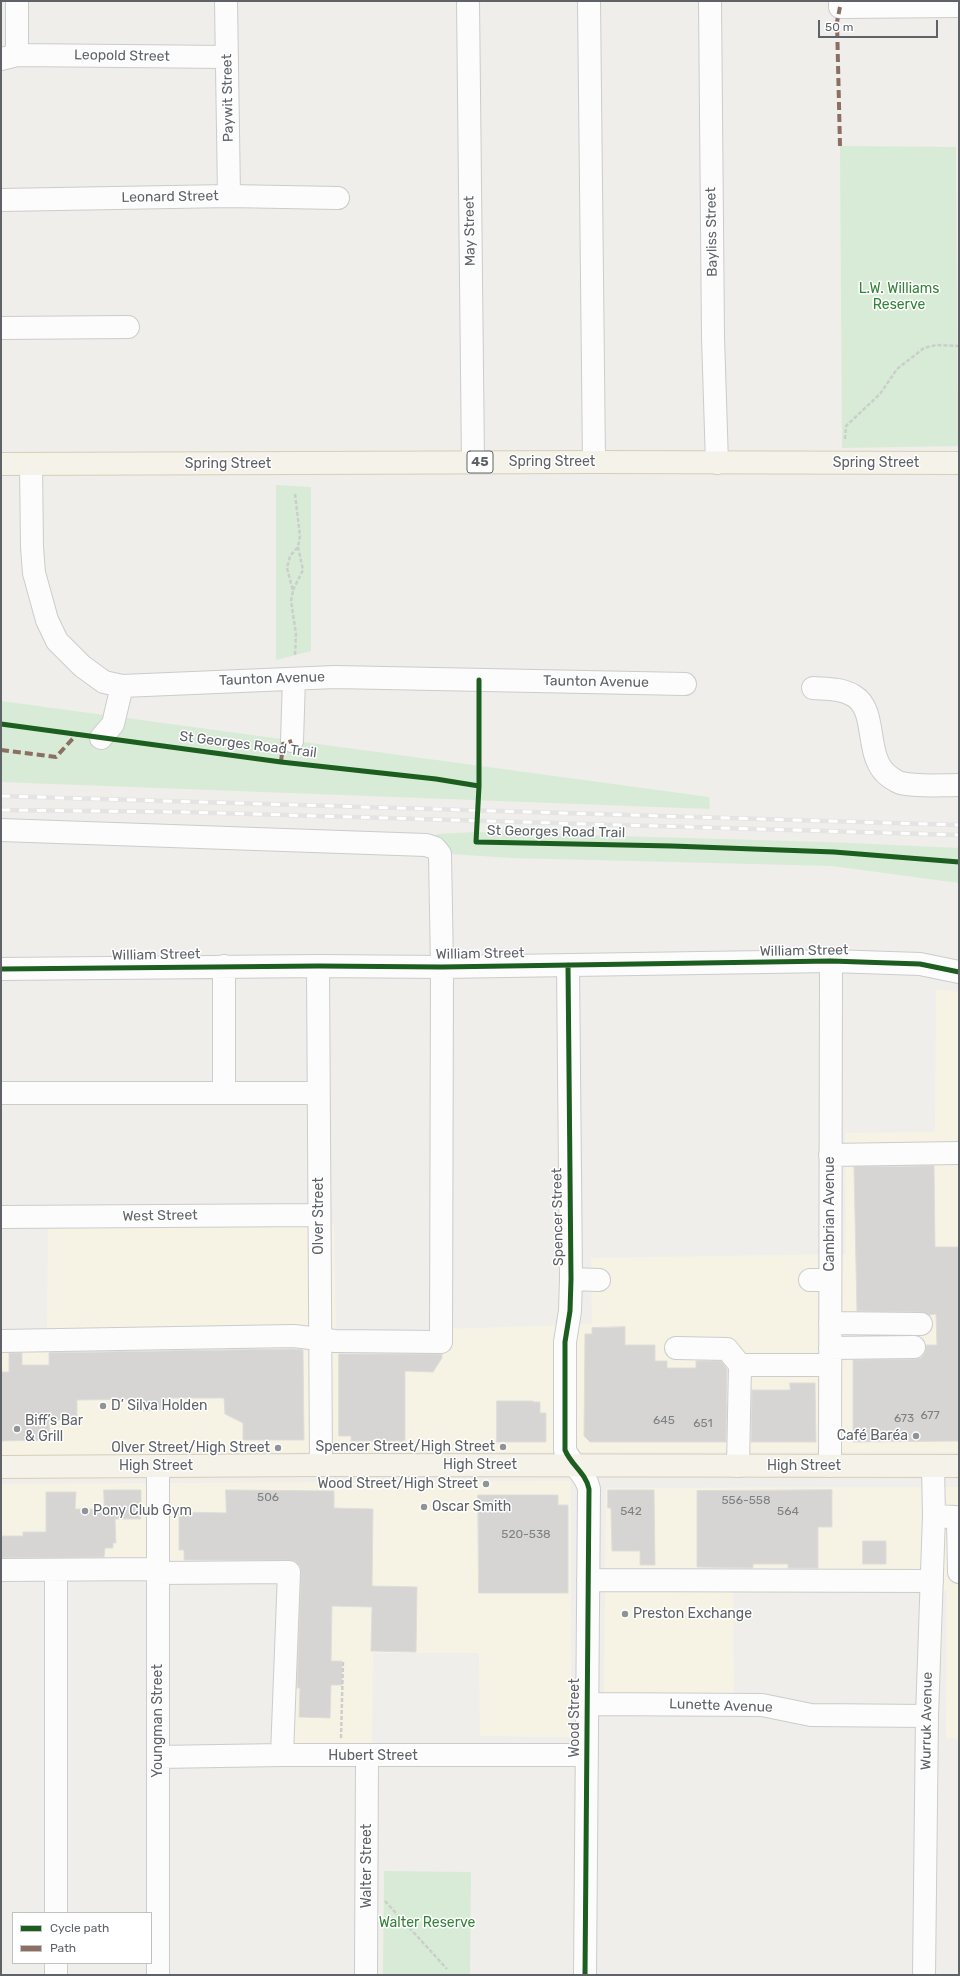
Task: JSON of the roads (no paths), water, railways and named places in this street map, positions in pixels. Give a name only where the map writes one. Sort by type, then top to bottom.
[{"type":"main road","name":"Spring Street","points":[[1,464],[473,462],[959,463]]},
{"type":"main road","name":"High Street","points":[[1,1467],[321,1465],[959,1466]]},
{"type":"street","points":[[9,57],[17,1]]},
{"type":"street","name":"Paywit Street","points":[[226,1],[229,196]]},
{"type":"street","name":"May Street","points":[[468,1],[473,462]]},
{"type":"street","points":[[588,1],[594,462]]},
{"type":"street","name":"Bayliss Street","points":[[710,1],[713,337],[717,463]]},
{"type":"street","points":[[840,4],[959,6]]},
{"type":"street","name":"Leopold Street","points":[[9,57],[227,57]]},
{"type":"street","name":"Leonard Street","points":[[1,200],[229,196],[338,198]]},
{"type":"street","points":[[1,328],[128,327]]},
{"type":"street","name":"Taunton Avenue","points":[[31,464],[32,547],[34,573],[47,620],[57,641],[82,666],[104,682],[122,686],[335,677],[387,677],[686,684]]},
{"type":"street","points":[[292,741],[294,679]]},
{"type":"street","points":[[100,738],[113,724],[122,686]]},
{"type":"street","points":[[813,688],[838,689],[856,696],[865,709],[874,753],[883,772],[900,783],[959,785]]},
{"type":"street","points":[[1,830],[426,845],[436,848],[440,854],[442,967],[441,1342],[320,1340],[288,1336],[1,1341]]},
{"type":"street","name":"William Street","points":[[1,968],[224,966],[442,967],[831,961],[920,964],[959,972]]},
{"type":"street","name":"Cambrian Avenue","points":[[830,1466],[830,1356],[820,1280],[830,1155],[831,961]]},
{"type":"street","name":"Spencer Street","points":[[568,965],[571,1279],[570,1311],[565,1342],[565,1450],[574,1465]]},
{"type":"street","points":[[224,966],[224,1093]]},
{"type":"street","name":"Olver Street","points":[[318,966],[321,1465]]},
{"type":"street","points":[[1,1093],[318,1092]]},
{"type":"street","points":[[830,1155],[959,1153]]},
{"type":"street","name":"West Street","points":[[1,1217],[319,1215]]},
{"type":"street","points":[[571,1279],[599,1280]]},
{"type":"street","points":[[824,1319],[921,1324]]},
{"type":"street","points":[[740,1365],[914,1347]]},
{"type":"street","points":[[676,1348],[727,1348],[740,1365],[738,1466]]},
{"type":"street","name":"Wood Street","points":[[574,1465],[587,1481],[589,1489],[585,1975]]},
{"type":"street","name":"Youngman Street","points":[[158,1466],[158,1975]]},
{"type":"street","name":"Wurruk Avenue","points":[[924,1975],[927,1716],[934,1516],[933,1466]]},
{"type":"street","points":[[934,1516],[955,1517],[958,1521],[959,1572]]},
{"type":"street","points":[[1,1570],[289,1572],[282,1755]]},
{"type":"street","points":[[56,1570],[56,1912]]},
{"type":"street","points":[[588,1580],[932,1581]]},
{"type":"street","name":"Lunette Avenue","points":[[587,1704],[762,1705],[811,1715],[927,1716]]},
{"type":"street","name":"Hubert Street","points":[[158,1757],[282,1755],[587,1756]]},
{"type":"street","name":"Walter Street","points":[[366,1975],[367,1756]]},
{"type":"street","points":[[56,1964],[56,1975]]},
{"type":"railway","points":[[1,796],[959,825]]},
{"type":"railway","points":[[1,810],[183,812],[959,835]]},
{"type":"place","name":"D’ Silva Holden","points":[[103,1406]]},
{"type":"place","name":"Biff’s Bar & Grill","points":[[17,1429]]},
{"type":"place","name":"Café Baréa","points":[[916,1436]]},
{"type":"place","name":"Spencer Street/High Street","points":[[503,1447]]},
{"type":"place","name":"Olver Street/High Street","points":[[278,1448]]},
{"type":"place","name":"Wood Street/High Street","points":[[486,1484]]},
{"type":"place","name":"Oscar Smith","points":[[424,1507]]},
{"type":"place","name":"Pony Club Gym","points":[[85,1511]]},
{"type":"place","name":"Preston Exchange","points":[[625,1614]]},
{"type":"park label","name":"L.W. Williams Reserve","points":[[899,298]]},
{"type":"park label","name":"Walter Reserve","points":[[427,1923]]}]
